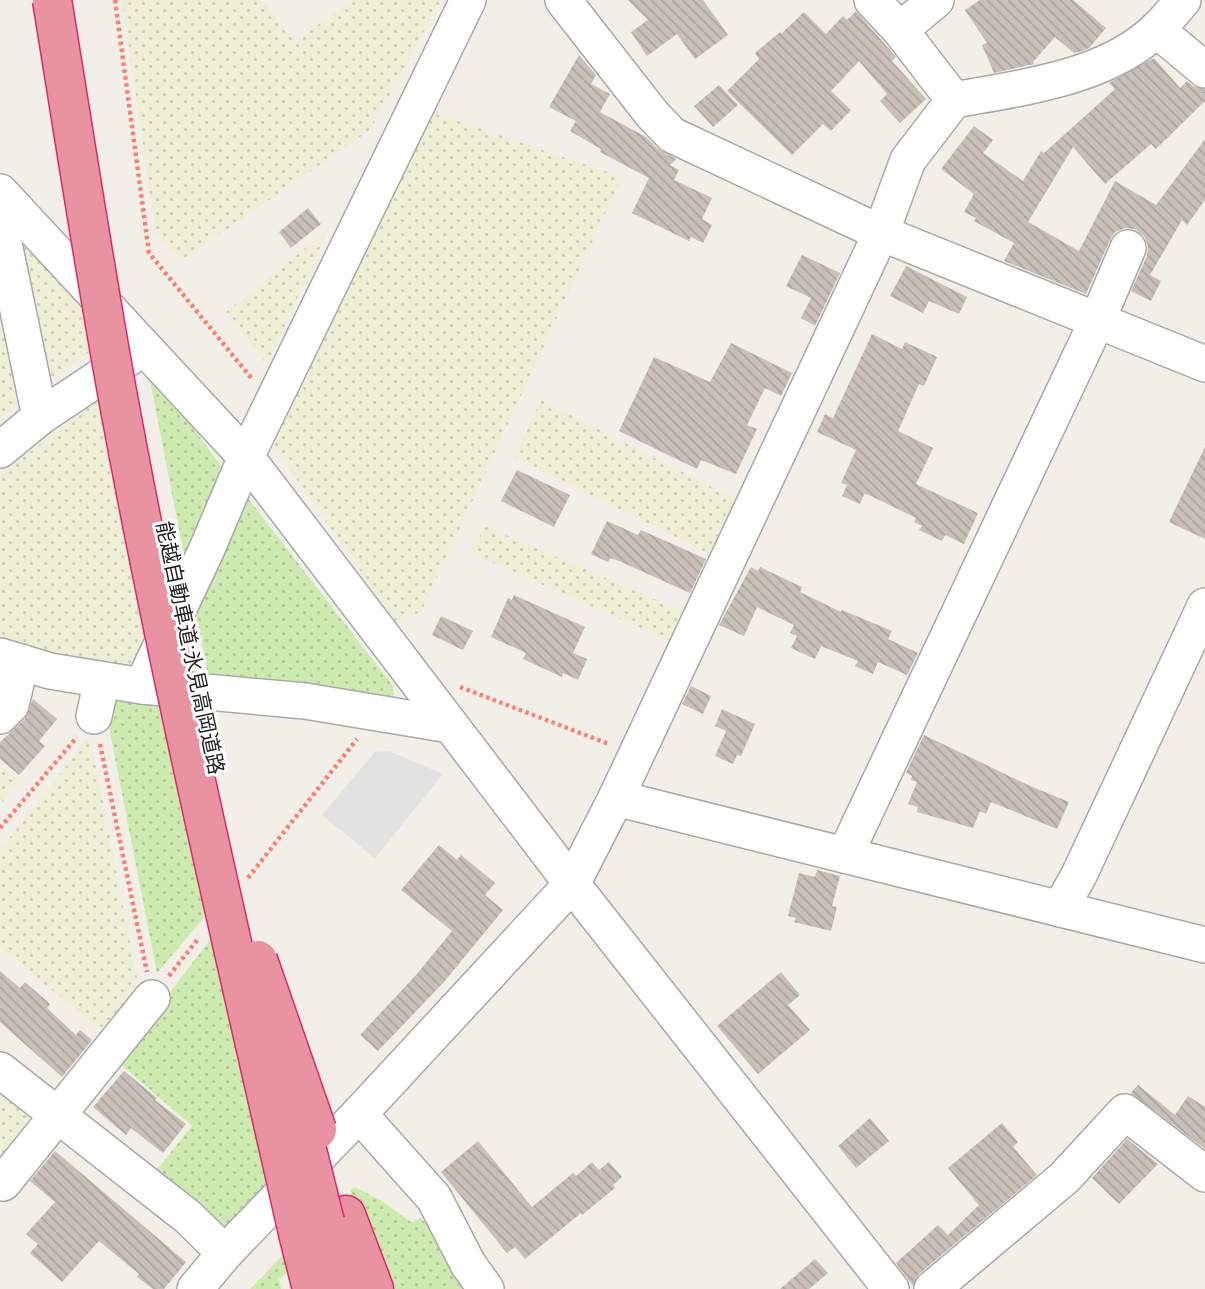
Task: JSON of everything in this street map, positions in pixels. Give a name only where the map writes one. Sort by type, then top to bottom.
[{"type":"highway","name":"能越自動車道;氷見高岡道路","points":[[52,0],[122,418],[172,670],[234,957],[343,1289]]},
{"type":"highway","name":"能越自動車道;氷見高岡道路","points":[[72,0],[120,301],[235,868],[324,1225],[312,1289]]},
{"type":"highway","points":[[324,1225],[374,1289]]},
{"type":"street","points":[[142,686],[206,551],[246,457],[468,0]]},
{"type":"street","points":[[563,0],[652,114],[672,135],[881,233],[1205,364]]},
{"type":"street","points":[[872,0],[900,30],[954,100]]},
{"type":"street","points":[[900,30],[936,0]]},
{"type":"street","points":[[195,1289],[225,1253],[359,1114],[572,884],[616,798],[881,233],[908,160],[954,100],[1025,88],[1095,69],[1157,30],[1183,0]]},
{"type":"street","points":[[1157,30],[1205,70]]},
{"type":"street","points":[[0,192],[246,457],[572,884],[891,1289]]},
{"type":"street","points":[[0,225],[40,417]]},
{"type":"street","points":[[845,855],[1097,321],[1128,248]]},
{"type":"street","points":[[0,450],[40,417],[145,347]]},
{"type":"street","points":[[1060,909],[1079,875],[1205,606]]},
{"type":"street","points":[[0,716],[11,705],[11,659],[50,671],[102,680],[305,701],[450,725]]},
{"type":"street","points":[[94,716],[102,680]]},
{"type":"street","points":[[616,798],[1205,945]]},
{"type":"street","points":[[3,1183],[152,998]]},
{"type":"street","points":[[0,1070],[188,1217],[225,1253]]},
{"type":"street","points":[[932,1289],[1065,1178],[1125,1112],[1205,1174]]},
{"type":"street","points":[[359,1114],[434,1198],[468,1264],[486,1289]]},
{"type":"path","points":[[115,0],[149,253],[272,404]]},
{"type":"path","points":[[425,692],[441,680],[636,754]]},
{"type":"path","points":[[243,884],[377,713]]},
{"type":"path","points":[[0,828],[94,716]]},
{"type":"path","points":[[94,716],[152,998]]},
{"type":"path","points":[[152,998],[200,936]]},
{"type":"green space","points":[[122,0],[262,0],[295,42],[352,0],[441,0],[370,130],[181,261],[156,235]]},
{"type":"green space","points":[[429,111],[622,177],[421,612],[396,622],[270,441]]},
{"type":"green space","points":[[328,230],[267,365],[226,312]]},
{"type":"green space","points":[[20,238],[87,302],[95,348],[47,383]]},
{"type":"green space","points":[[0,289],[21,403],[0,418]]},
{"type":"green space","points":[[149,375],[176,405],[228,475],[187,571]]},
{"type":"green space","points":[[104,395],[151,634],[133,675],[0,644],[0,475]]},
{"type":"green space","points":[[541,400],[735,499],[710,554],[514,457]]},
{"type":"green space","points":[[247,497],[393,686],[394,695],[387,701],[210,683],[192,597]]},
{"type":"green space","points":[[485,526],[682,611],[670,641],[471,553]]},
{"type":"green space","points":[[112,698],[164,703],[212,908],[157,973],[107,717]]},
{"type":"green space","points":[[90,736],[140,993],[105,1033],[0,948],[0,850]]},
{"type":"green space","points":[[0,764],[20,780],[0,805]]},
{"type":"green space","points":[[217,931],[271,1180],[225,1229],[155,1172],[192,1126],[117,1061]]},
{"type":"green space","points":[[4,1088],[31,1109],[32,1125],[0,1165],[0,1093]]},
{"type":"green space","points":[[355,1187],[382,1201],[411,1222],[421,1218],[464,1289],[383,1289],[350,1191]]},
{"type":"green space","points":[[285,1253],[289,1272],[279,1279],[281,1289],[250,1289]]},
{"type":"shaded area","points":[[389,751],[443,774],[375,858],[322,815],[375,752]]},
{"type":"building","points":[[628,0],[703,0],[728,35],[695,59],[677,34],[647,56],[631,32],[648,20]]},
{"type":"building","points":[[980,0],[1073,0],[1106,28],[1089,48],[1082,51],[1074,53],[1055,37],[1034,64],[994,73],[982,45],[987,43],[965,10]]},
{"type":"building","points":[[856,11],[896,57],[892,61],[926,99],[900,123],[880,101],[887,94],[859,61],[831,91],[851,110],[831,131],[823,124],[792,155],[727,91],[759,59],[755,53],[780,32],[781,34],[804,12],[826,34],[843,16],[847,20]]},
{"type":"building","points":[[579,55],[596,75],[591,84],[610,94],[600,112],[646,137],[658,149],[676,159],[670,165],[679,170],[674,180],[712,198],[702,219],[712,225],[703,243],[691,237],[689,241],[632,213],[649,178],[600,152],[601,149],[570,131],[576,121],[549,107]]},
{"type":"building","points":[[1154,58],[1180,88],[1187,81],[1205,90],[1205,101],[1156,149],[1151,144],[1105,184],[1073,147],[1028,222],[1079,251],[1115,181],[1156,205],[1205,139],[1205,200],[1187,225],[1182,220],[1150,275],[1161,281],[1151,301],[1131,291],[1147,256],[1148,246],[1144,236],[1135,229],[1125,228],[1115,232],[1086,294],[1004,261],[1014,243],[974,221],[976,218],[964,212],[974,194],[941,169],[974,126],[993,140],[983,153],[1023,181],[1041,151],[1044,153],[1115,89],[1109,83]]},
{"type":"building","points":[[719,85],[738,105],[713,127],[694,106]]},
{"type":"building","points":[[308,208],[321,224],[291,248],[279,232]]},
{"type":"building","points":[[802,255],[840,273],[815,326],[801,318],[811,298],[786,286]]},
{"type":"building","points":[[906,266],[967,297],[959,314],[929,301],[923,313],[890,296]]},
{"type":"building","points":[[872,334],[902,349],[905,342],[937,357],[924,386],[919,384],[898,431],[933,448],[916,484],[978,513],[964,544],[945,535],[942,541],[919,530],[922,526],[914,522],[916,518],[869,495],[864,494],[860,504],[842,496],[847,485],[841,483],[856,450],[817,432],[825,414],[833,418]]},
{"type":"building","points":[[731,343],[792,373],[781,396],[765,388],[747,425],[757,429],[736,474],[701,460],[697,469],[619,431],[654,357],[710,382]]},
{"type":"building","points":[[1205,447],[1205,539],[1169,522]]},
{"type":"building","points":[[517,470],[570,495],[554,527],[501,501]]},
{"type":"building","points":[[607,521],[638,535],[641,530],[706,559],[690,593],[619,561],[610,558],[608,562],[591,554]]},
{"type":"building","points":[[751,567],[758,571],[760,567],[802,587],[800,592],[841,612],[842,610],[892,631],[888,639],[918,653],[907,675],[878,662],[873,674],[855,666],[858,661],[821,646],[815,659],[791,648],[797,636],[790,633],[794,625],[757,607],[744,636],[719,625]]},
{"type":"building","points":[[514,595],[585,627],[573,653],[587,659],[578,680],[563,673],[562,677],[523,659],[526,653],[491,637],[508,598],[512,600]]},
{"type":"building","points":[[441,616],[473,631],[463,650],[432,635]]},
{"type":"building","points":[[691,686],[711,696],[703,714],[682,704]]},
{"type":"building","points":[[33,699],[57,719],[39,741],[45,746],[19,775],[0,759],[0,742],[25,719]]},
{"type":"building","points":[[722,709],[755,724],[741,756],[737,755],[733,764],[715,756],[726,731],[715,726]]},
{"type":"building","points":[[924,735],[1069,802],[1057,829],[991,802],[986,814],[980,811],[973,828],[917,812],[918,807],[908,804],[917,782],[911,780],[912,776],[906,773]]},
{"type":"building","points":[[439,845],[457,860],[461,855],[495,883],[485,895],[503,910],[444,982],[378,1051],[360,1035],[416,975],[452,931],[401,890]]},
{"type":"building","points":[[817,870],[840,876],[832,906],[837,907],[831,931],[794,922],[796,918],[788,916],[799,873],[815,877]]},
{"type":"building","points":[[0,971],[20,988],[25,982],[50,1004],[47,1008],[76,1035],[80,1030],[92,1040],[62,1077],[0,1022]]},
{"type":"building","points":[[781,972],[800,995],[788,1005],[810,1030],[758,1074],[717,1026]]},
{"type":"building","points":[[124,1071],[186,1124],[163,1153],[131,1128],[126,1135],[93,1107]]},
{"type":"building","points":[[1138,1085],[1175,1115],[1188,1096],[1205,1107],[1205,1149],[1131,1093]]},
{"type":"building","points":[[870,1118],[889,1141],[856,1168],[838,1146]]},
{"type":"building","points":[[1002,1123],[1018,1142],[1013,1147],[1037,1175],[919,1274],[913,1286],[896,1263],[938,1225],[948,1235],[979,1205],[948,1168]]},
{"type":"building","points":[[1127,1139],[1158,1164],[1119,1204],[1092,1178]]},
{"type":"building","points":[[478,1141],[532,1207],[573,1173],[576,1176],[592,1162],[599,1170],[609,1162],[622,1177],[613,1185],[615,1188],[525,1259],[515,1247],[507,1253],[441,1172]]},
{"type":"building","points":[[55,1151],[186,1262],[164,1289],[153,1289],[99,1241],[62,1282],[30,1253],[38,1244],[26,1234],[55,1202],[30,1181]]},
{"type":"building","points":[[815,1259],[828,1273],[809,1289],[780,1289]]}]
